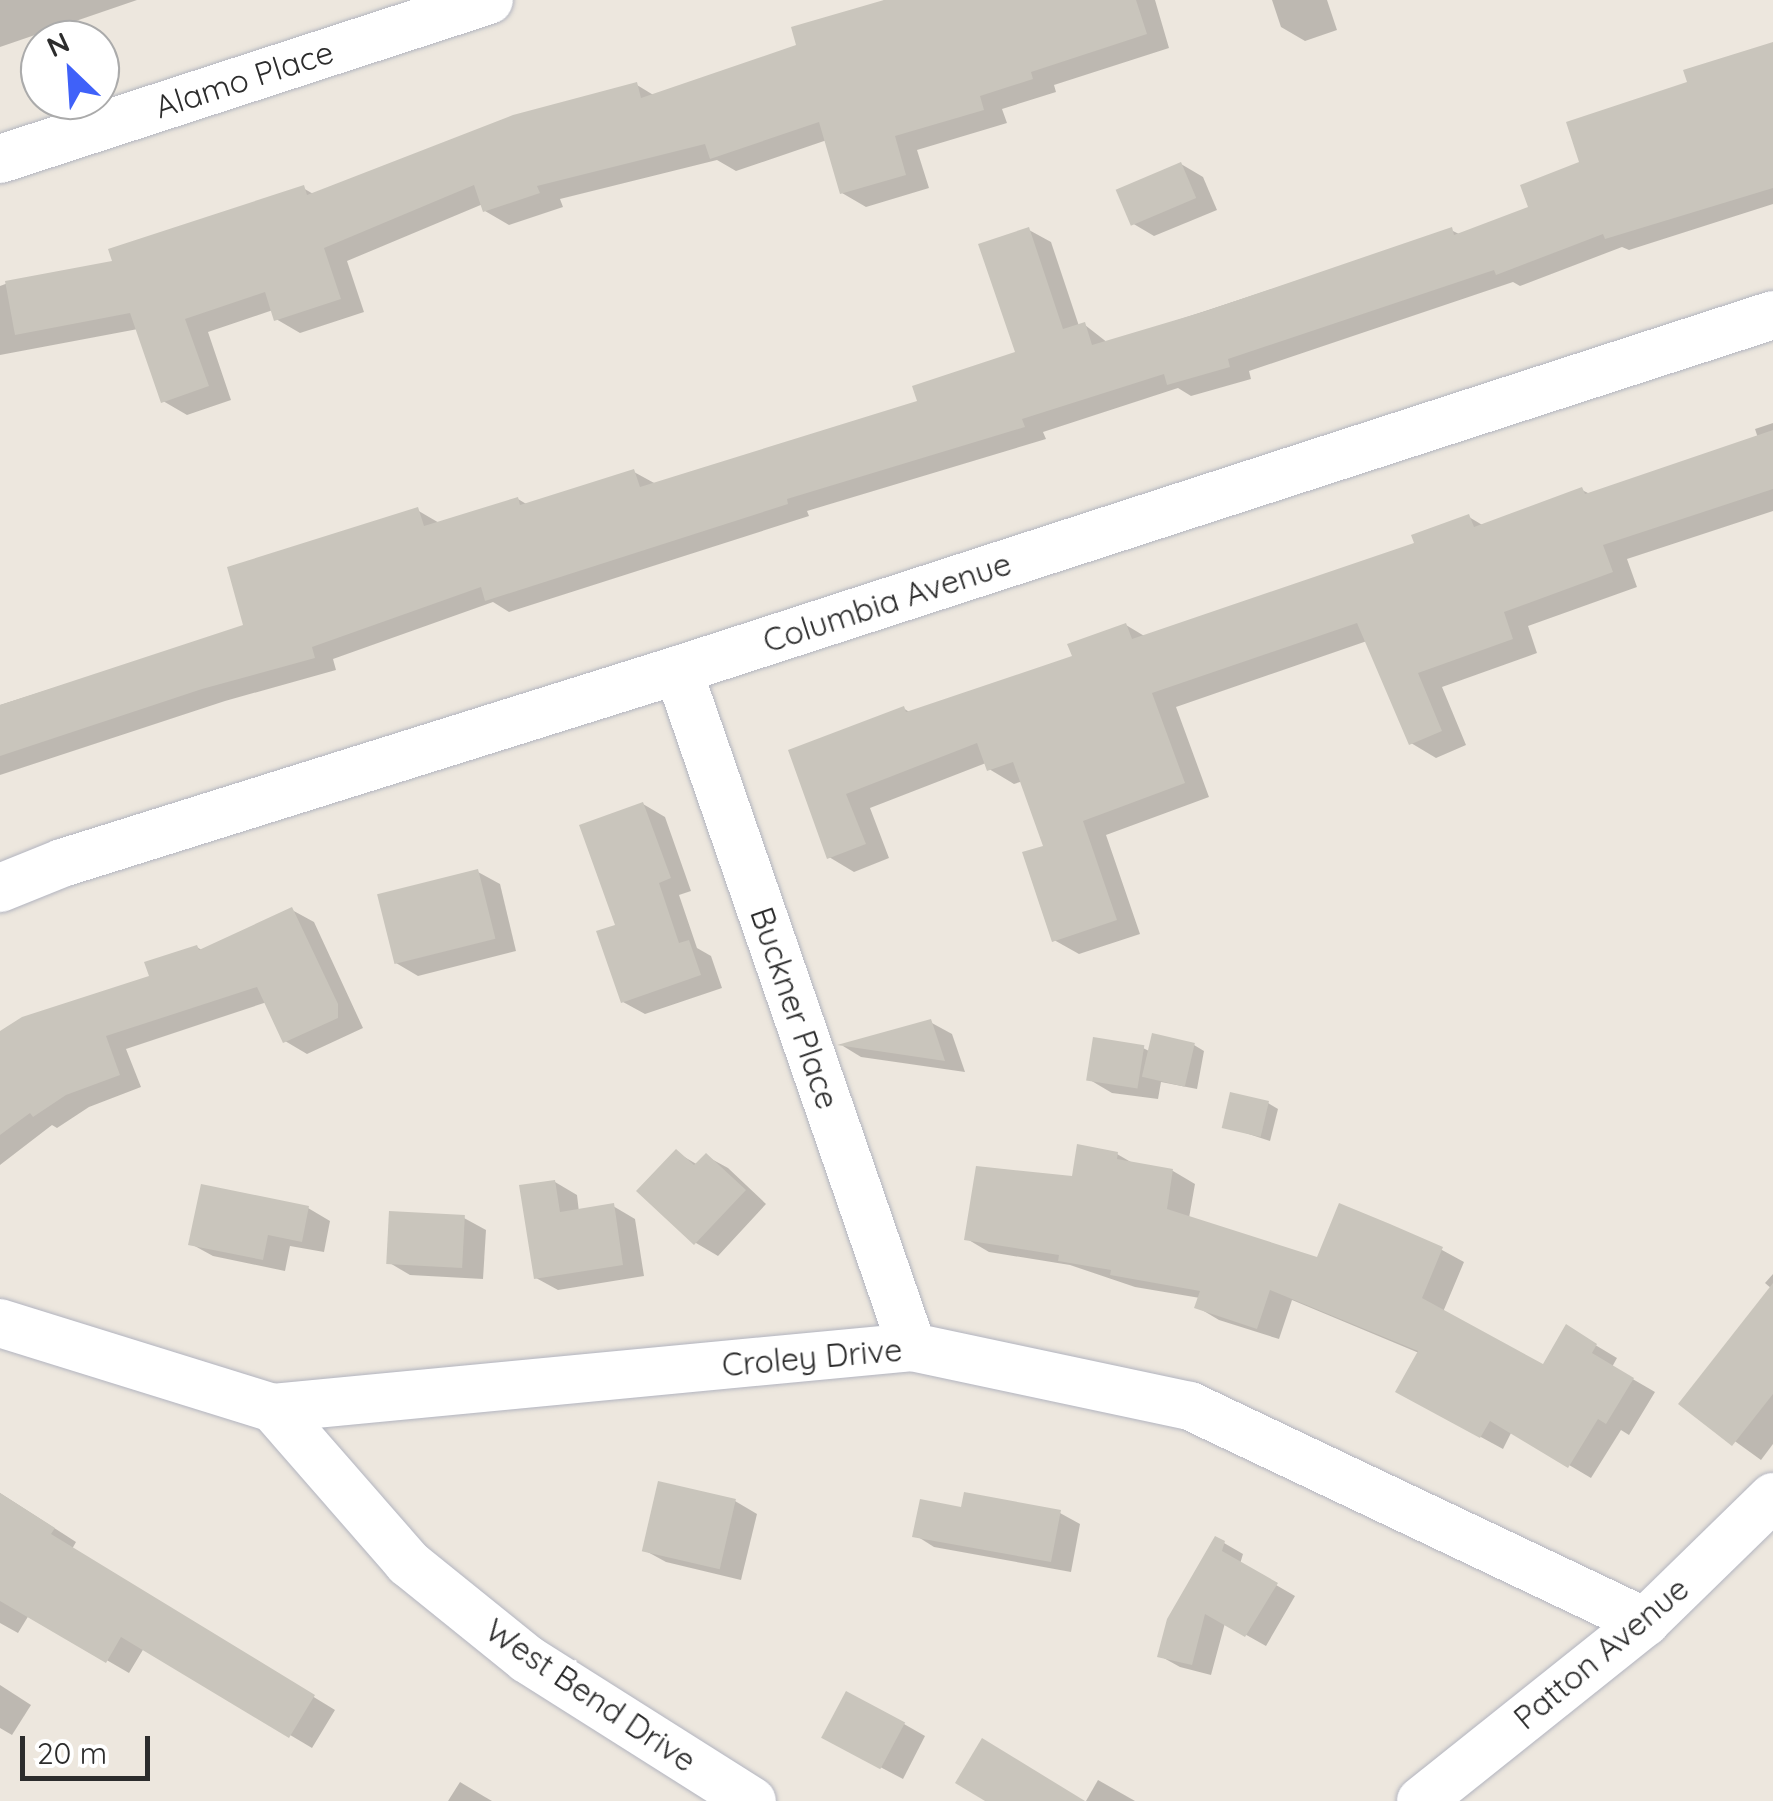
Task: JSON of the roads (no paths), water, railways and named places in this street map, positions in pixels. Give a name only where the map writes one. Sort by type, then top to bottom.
[{"type":"street","name":"Alamo Place","points":[[0,159],[489,0]]},
{"type":"street","name":"Columbia Avenue","points":[[0,888],[81,858],[678,670],[1773,315]]},
{"type":"street","name":"Buckner Place","points":[[678,670],[912,1347]]},
{"type":"street","name":"Croley Drive","points":[[0,1323],[274,1408],[912,1347],[1190,1406],[1645,1622]]},
{"type":"street","name":"West Bend Drive","points":[[274,1408],[408,1563],[527,1659],[752,1801]]},
{"type":"street","name":"Patton Avenue","points":[[1422,1801],[1645,1622],[1773,1496]]}]
